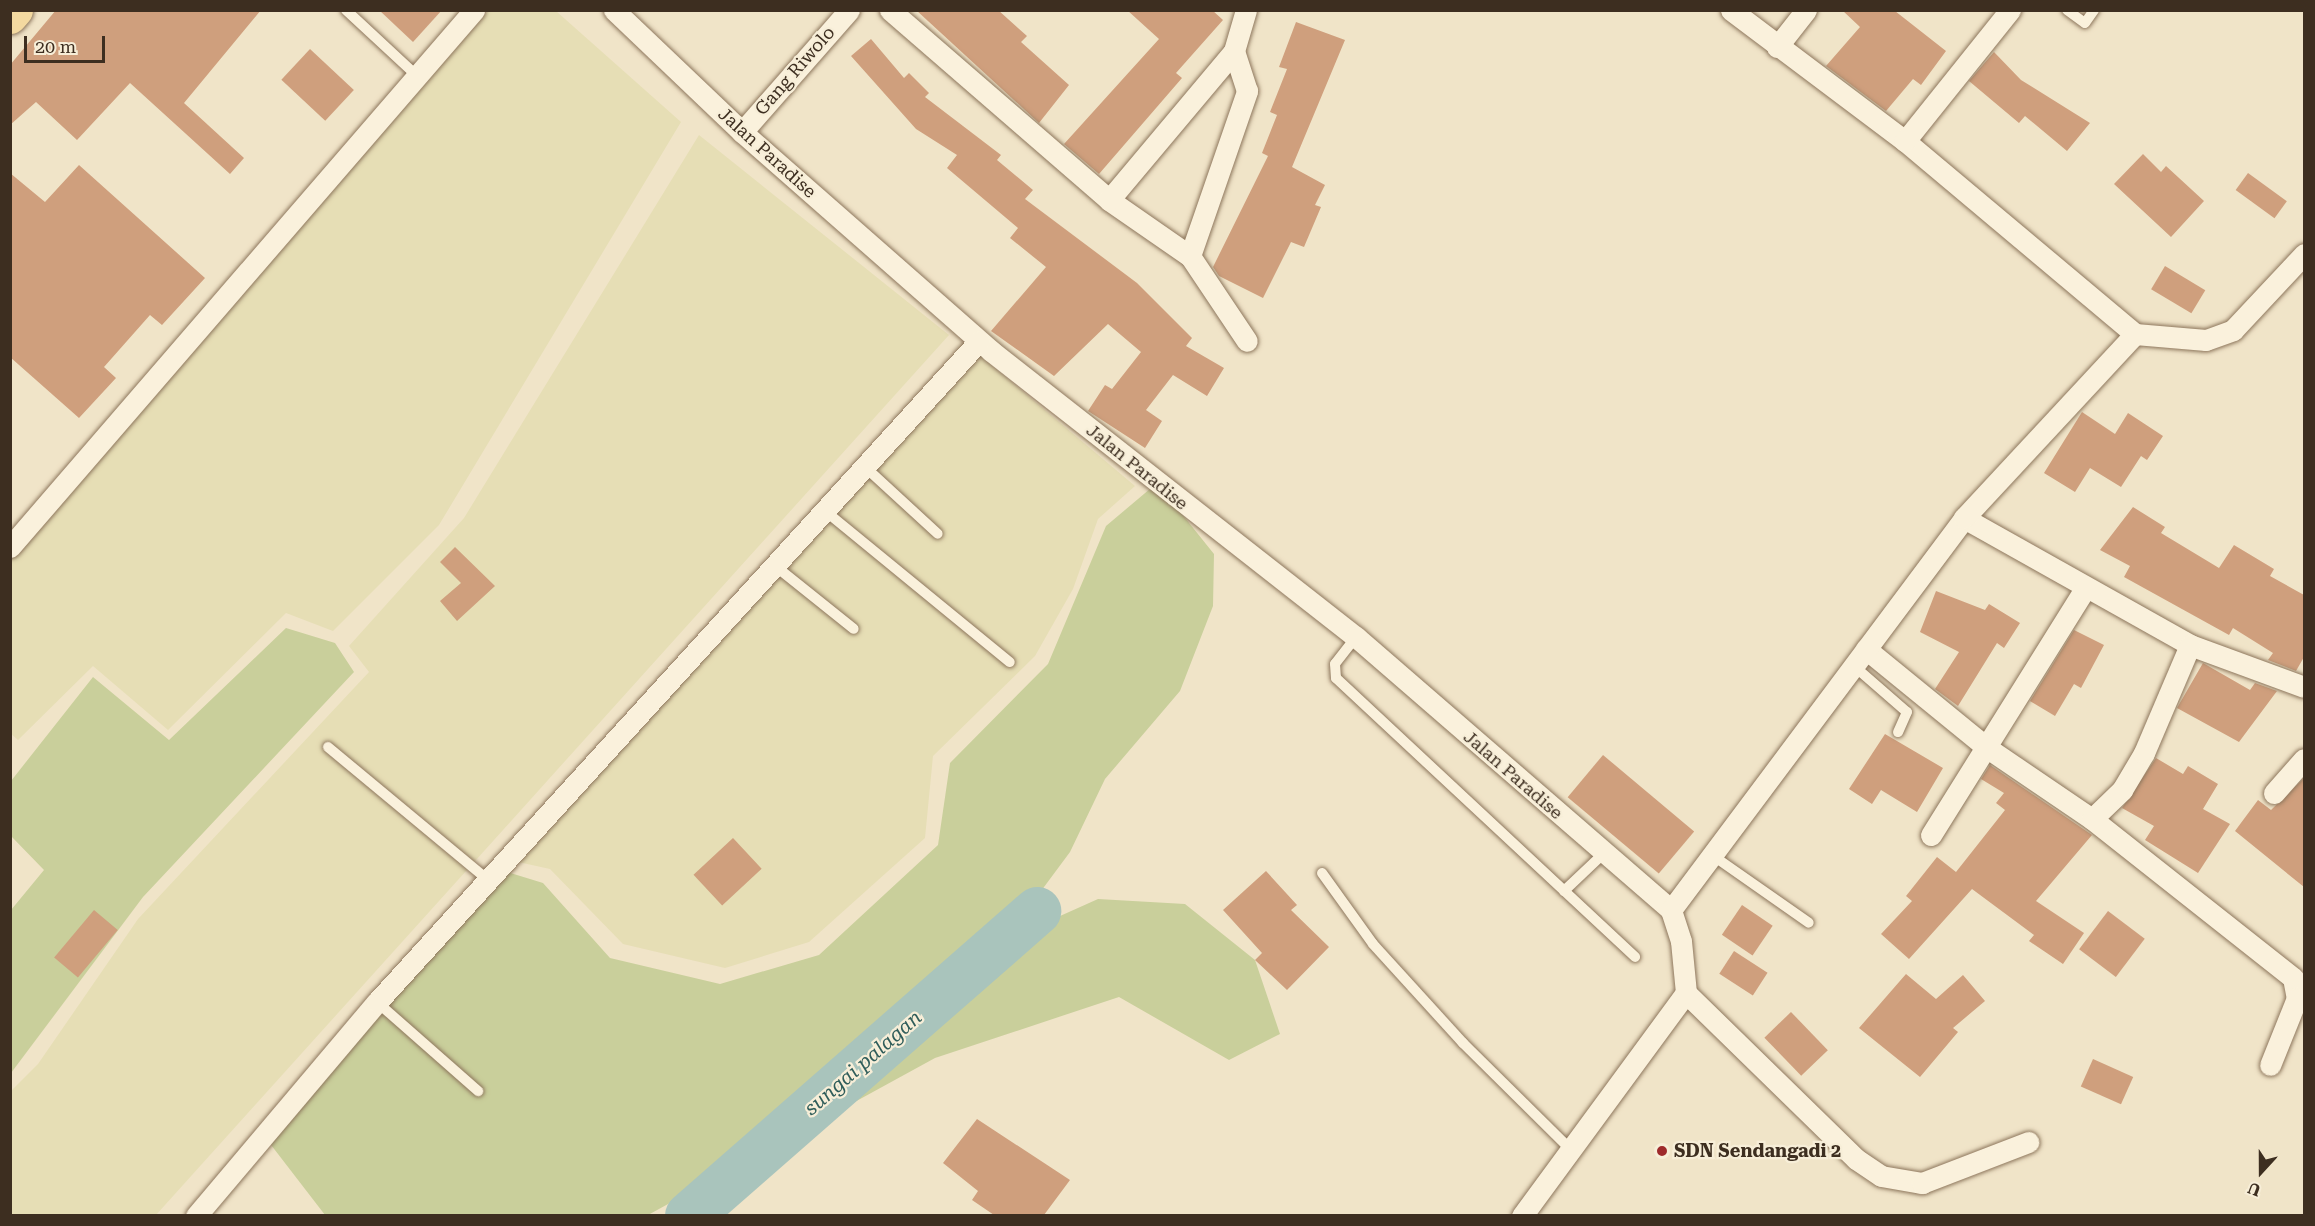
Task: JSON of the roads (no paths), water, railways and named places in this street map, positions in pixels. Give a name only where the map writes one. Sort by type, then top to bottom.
[{"type":"main road","points":[[10,16],[16,10]]},
{"type":"street","points":[[10,548],[474,10]]},
{"type":"street","name":"Jalan Paradise","points":[[614,10],[742,132],[979,341],[1356,637],[1602,854],[1671,910]]},
{"type":"street","name":"Gang Riwolo","points":[[742,132],[849,10]]},
{"type":"street","points":[[890,10],[1110,200],[1190,256],[1246,341]]},
{"type":"street","points":[[1110,200],[1234,51],[1246,10]]},
{"type":"street","points":[[1731,10],[1777,47],[1905,141],[2134,334],[2206,340],[2233,330],[2304,254]]},
{"type":"street","points":[[1777,47],[1806,10]]},
{"type":"street","points":[[1905,141],[2010,10]]},
{"type":"street","points":[[1190,256],[1247,91],[1234,51]]},
{"type":"street","points":[[2028,1142],[1922,1183],[1881,1176],[1856,1160],[1686,993],[1681,941],[1671,910],[1964,518],[2134,334]]},
{"type":"street","points":[[196,1215],[377,1002],[979,341]]},
{"type":"street","points":[[1964,518],[2085,589],[2190,645],[2304,687]]},
{"type":"street","points":[[1930,835],[2085,589]]},
{"type":"street","points":[[2092,819],[2122,790],[2145,753],[2190,645]]},
{"type":"street","points":[[1866,649],[1986,747],[2092,819],[2293,978],[2297,998],[2270,1065]]},
{"type":"street","points":[[2274,793],[2304,759]]},
{"type":"street","points":[[1522,1215],[1572,1151],[1686,993]]},
{"type":"lane","points":[[346,10],[418,77]]},
{"type":"lane","points":[[2067,10],[2085,23],[2094,10]]},
{"type":"lane","points":[[864,466],[938,534]]},
{"type":"lane","points":[[824,510],[1010,662]]},
{"type":"lane","points":[[774,565],[854,629]]},
{"type":"lane","points":[[1356,637],[1335,664],[1335,678],[1635,957]]},
{"type":"lane","points":[[1854,666],[1906,712],[1898,732]]},
{"type":"lane","points":[[328,747],[488,880]]},
{"type":"lane","points":[[1563,891],[1602,854]]},
{"type":"lane","points":[[1712,855],[1809,923]]},
{"type":"lane","points":[[1322,873],[1411,985],[1572,1151]]},
{"type":"lane","points":[[377,1002],[478,1091]]},
{"type":"waterway","name":"sungai palagan","points":[[689,1216],[1037,911]]},
{"type":"place","name":"SDN Sendangadi 2","points":[[1662,1151]]}]
